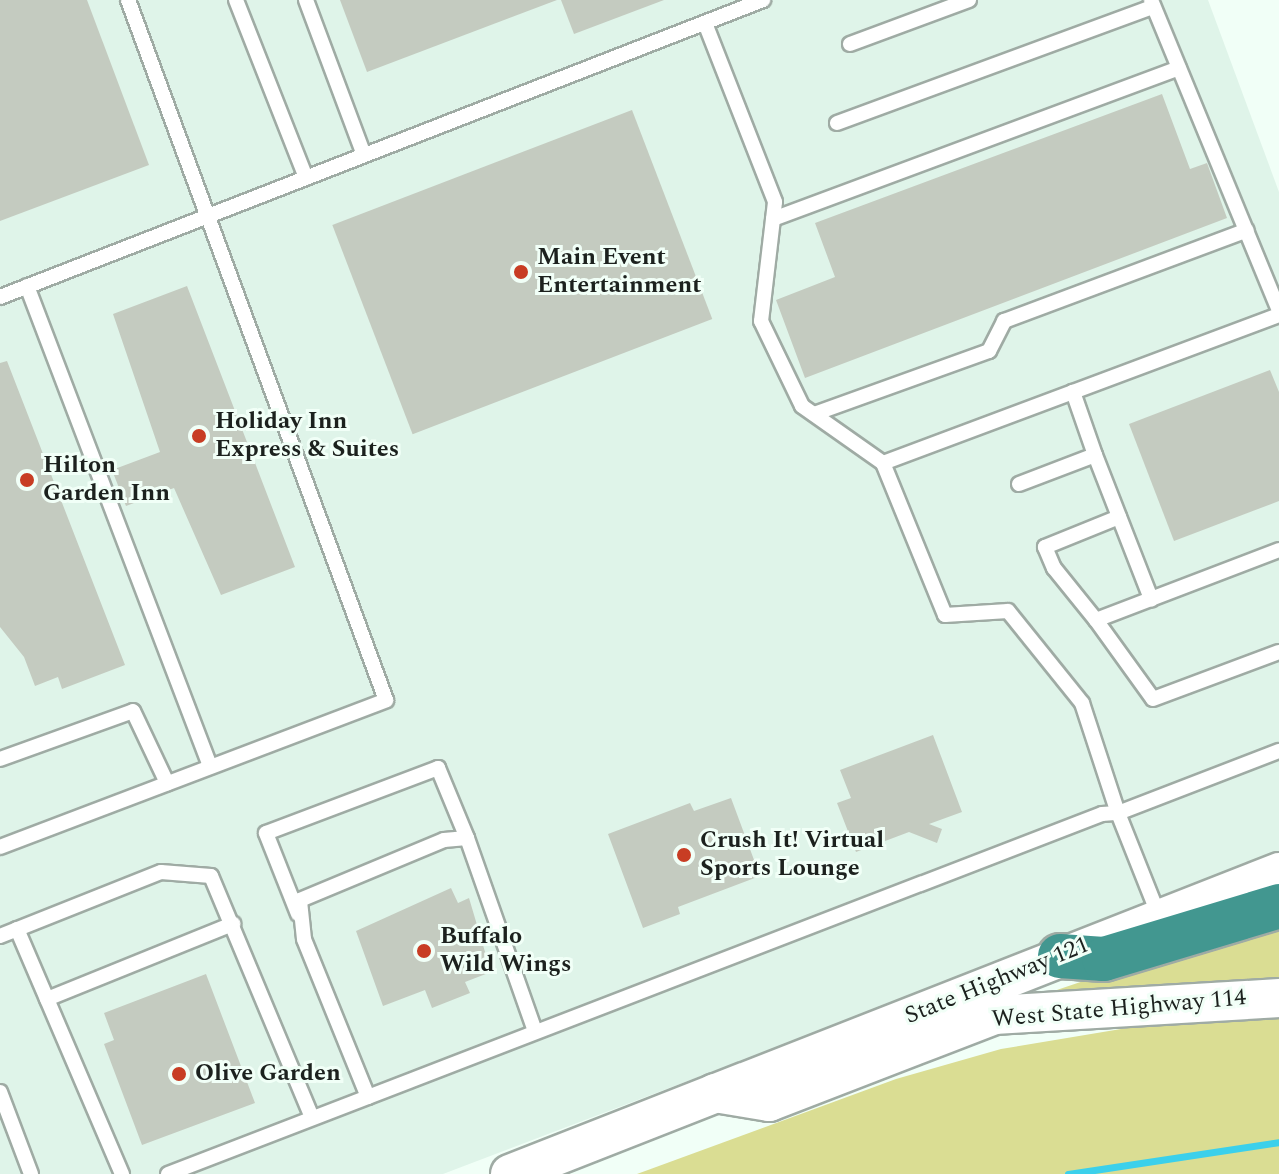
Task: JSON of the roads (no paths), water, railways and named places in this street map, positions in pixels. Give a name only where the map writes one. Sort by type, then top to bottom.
[{"type":"highway","points":[[1060,956],[1104,959],[1279,906]]},
{"type":"main road","name":"State Highway 121","points":[[715,1093],[1160,916],[1279,872]]},
{"type":"main road","name":"West State Highway 114","points":[[715,1093],[769,1102],[994,1015],[1279,998]]},
{"type":"main road","points":[[510,1174],[715,1093]]},
{"type":"lane","points":[[0,847],[386,700],[128,0]]},
{"type":"lane","points":[[236,0],[306,178]]},
{"type":"lane","points":[[306,0],[364,155]]},
{"type":"lane","points":[[0,297],[763,0]]},
{"type":"lane","points":[[850,44],[969,0]]},
{"type":"lane","points":[[837,123],[1152,4],[1279,313],[883,463]]},
{"type":"lane","points":[[705,23],[775,202],[761,321],[802,406],[883,463],[945,615],[1008,611],[1082,703],[1118,813],[1160,916]]},
{"type":"lane","points":[[773,219],[1179,68]]},
{"type":"lane","points":[[814,414],[989,351],[1004,321],[1247,230]]},
{"type":"lane","points":[[27,286],[210,766]]},
{"type":"lane","points":[[1073,392],[1151,599]]},
{"type":"lane","points":[[1019,484],[1095,455]]},
{"type":"lane","points":[[1119,517],[1045,547],[1054,568],[1153,699],[1279,652]]},
{"type":"lane","points":[[1096,620],[1279,550]]},
{"type":"lane","points":[[0,759],[133,711],[167,783]]},
{"type":"lane","points":[[168,1174],[1102,814],[1118,813],[1279,751]]},
{"type":"lane","points":[[368,1097],[266,833],[438,768],[467,838],[535,1031]]},
{"type":"lane","points":[[298,914],[300,900],[444,840],[467,838]]},
{"type":"lane","points":[[0,936],[161,872],[211,876],[312,1118]]},
{"type":"lane","points":[[47,999],[233,924]]},
{"type":"lane","points":[[17,929],[122,1174]]},
{"type":"lane","points":[[0,1092],[31,1174]]},
{"type":"waterway","points":[[1068,1174],[1279,1142]]},
{"type":"place","name":"Main Event Entertainment","points":[[521,272]]},
{"type":"place","name":"Holiday Inn Express & Suites","points":[[199,436]]},
{"type":"place","name":"Hilton Garden Inn","points":[[27,480]]},
{"type":"place","name":"Crush It! Virtual Sports Lounge","points":[[684,855]]},
{"type":"place","name":"Buffalo Wild Wings","points":[[424,951]]},
{"type":"place","name":"Olive Garden","points":[[179,1074]]}]
